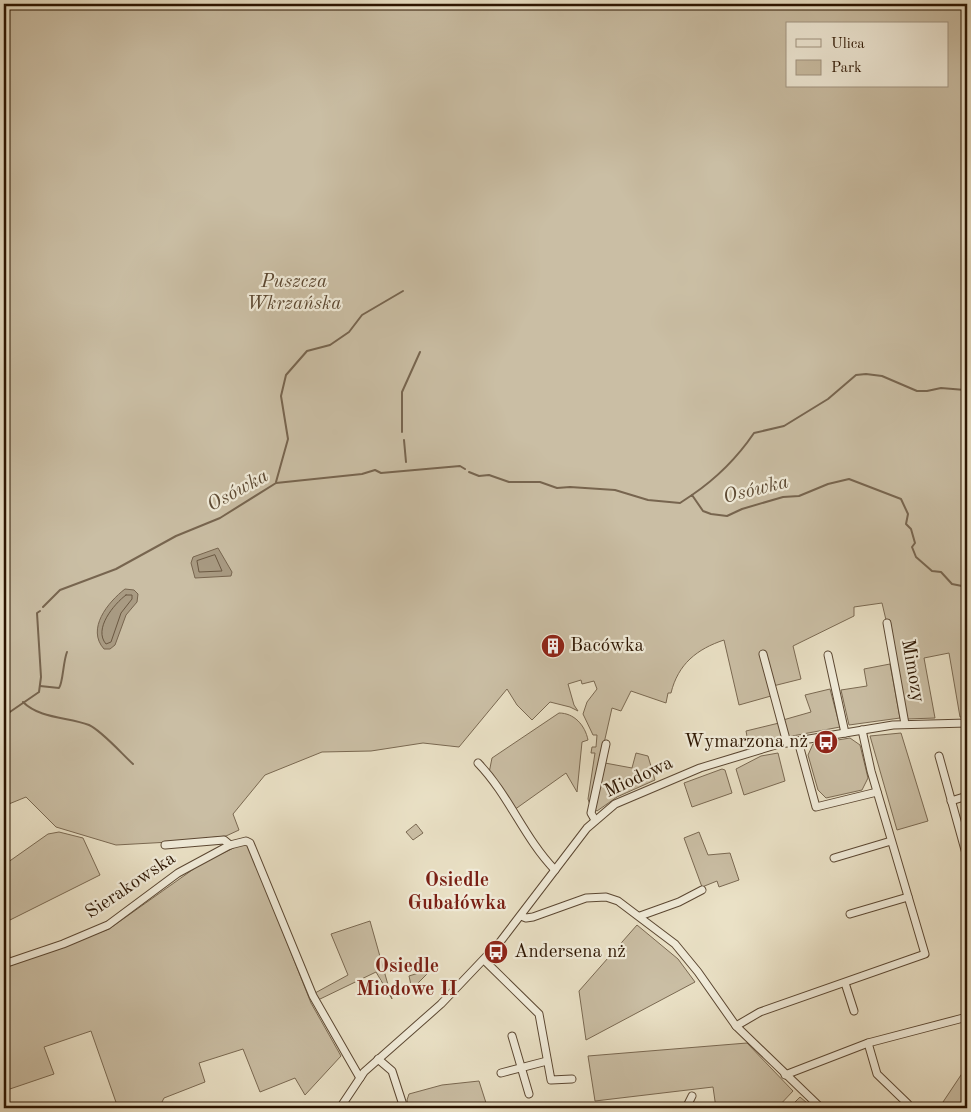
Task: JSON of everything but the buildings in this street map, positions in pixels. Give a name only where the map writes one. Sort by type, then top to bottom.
[{"type":"street","name":"Mimozy","points":[[886,623],[905,724]]},
{"type":"street","points":[[763,654],[769,662],[786,743]]},
{"type":"street","points":[[828,655],[845,733]]},
{"type":"street","name":"Miodowa","points":[[340,1108],[360,1078],[441,1004],[521,916],[595,820],[620,802],[686,774],[786,743],[905,724],[967,723]]},
{"type":"street","points":[[736,1026],[756,1013],[925,954],[877,792],[862,730]]},
{"type":"street","points":[[798,741],[816,807],[877,792]]},
{"type":"street","points":[[595,820],[591,813],[606,744]]},
{"type":"street","points":[[939,756],[966,847],[967,857]]},
{"type":"street","points":[[478,763],[489,775],[537,848],[555,870]]},
{"type":"street","points":[[951,801],[967,796]]},
{"type":"street","points":[[165,845],[224,840],[230,845]]},
{"type":"street","name":"Sierakowska","points":[[4,964],[63,944],[108,925],[178,873],[230,845],[246,841],[250,843],[313,996],[360,1078]]},
{"type":"street","points":[[834,858],[891,841]]},
{"type":"street","points":[[640,916],[679,902],[702,890]]},
{"type":"street","points":[[521,916],[526,918],[533,917],[578,900],[596,897],[614,899],[640,916],[682,951],[736,1026],[821,1108]]},
{"type":"street","points":[[850,914],[908,897]]},
{"type":"street","points":[[485,955],[539,1014],[551,1080],[572,1079]]},
{"type":"street","points":[[844,982],[854,1011]]},
{"type":"street","points":[[785,1075],[868,1044],[967,1018]]},
{"type":"street","points":[[512,1036],[529,1094]]},
{"type":"street","points":[[868,1044],[877,1074],[908,1104]]},
{"type":"street","points":[[378,1060],[392,1071],[404,1108]]},
{"type":"street","points":[[501,1073],[547,1061]]},
{"type":"street","points":[[686,1108],[692,1096]]},
{"type":"green space","name":"Puszcza Wkrzańska","points":[[4,4],[967,4],[967,718],[960,717],[949,653],[924,658],[935,718],[907,719],[890,620],[886,620],[882,603],[854,607],[854,616],[793,646],[801,679],[769,687],[771,696],[739,705],[724,640],[705,648],[690,659],[678,674],[671,693],[668,693],[666,703],[631,691],[621,711],[612,708],[590,805],[588,799],[595,753],[591,753],[592,747],[596,747],[597,735],[593,735],[583,714],[587,702],[597,689],[594,681],[582,684],[581,680],[568,684],[574,705],[578,711],[550,702],[532,720],[517,705],[507,689],[459,747],[423,743],[371,751],[322,752],[265,775],[233,814],[239,830],[226,836],[116,845],[56,827],[26,797],[4,806]]},
{"type":"green space","points":[[890,664],[900,718],[849,725],[841,690],[867,686],[864,669]]},
{"type":"green space","points":[[830,689],[840,727],[787,737],[783,720],[811,712],[805,695]]},
{"type":"green space","points":[[559,713],[569,715],[578,721],[587,735],[588,740],[582,742],[577,792],[566,773],[514,810],[489,773],[492,758]]},
{"type":"green space","points":[[779,723],[783,738],[749,747],[746,731]]},
{"type":"green space","points":[[901,733],[928,821],[897,830],[870,736]]},
{"type":"green space","points":[[850,738],[860,745],[868,778],[862,790],[826,798],[818,790],[808,755],[813,744]]},
{"type":"green space","points":[[636,753],[648,756],[655,780],[617,797],[597,811],[594,809],[605,763],[632,768]]},
{"type":"green space","points":[[778,753],[785,781],[744,795],[736,769],[761,756]]},
{"type":"green space","points":[[722,769],[725,770],[732,793],[692,807],[684,783]]},
{"type":"green space","points":[[416,824],[423,833],[413,840],[406,832]]},
{"type":"green space","points":[[59,832],[83,838],[100,875],[8,921],[10,957],[4,959],[4,865],[48,834]]},
{"type":"green space","points":[[699,832],[708,855],[730,853],[739,880],[719,887],[717,881],[702,887],[684,838]]},
{"type":"green space","points":[[244,843],[248,844],[311,1003],[341,1056],[305,1095],[295,1078],[260,1092],[243,1049],[199,1063],[205,1082],[164,1098],[159,1108],[118,1108],[91,1031],[44,1047],[54,1074],[4,1091],[4,968],[109,929],[202,863]]},
{"type":"green space","points":[[370,921],[392,999],[376,972],[318,1000],[315,993],[348,975],[331,934]]},
{"type":"green space","points":[[637,925],[678,959],[695,982],[586,1040],[579,991]]},
{"type":"green space","points":[[428,970],[429,972],[415,986],[411,985],[409,976]]},
{"type":"green space","points":[[747,1043],[793,1091],[777,1108],[716,1108],[713,1087],[595,1101],[588,1056]]},
{"type":"green space","points":[[967,1066],[967,1108],[939,1108]]},
{"type":"green space","points":[[479,1081],[487,1106],[480,1108],[409,1108],[407,1100],[409,1094],[442,1085]]},
{"type":"green space","points":[[800,1097],[813,1108],[789,1108]]},
{"type":"water","points":[[218,548],[232,572],[231,576],[195,578],[191,563],[193,557]]},
{"type":"water","points":[[125,589],[134,590],[138,594],[137,602],[126,615],[115,645],[110,649],[104,649],[97,633],[101,616],[118,594]]},
{"type":"waterway","points":[[276,482],[288,439],[281,396],[286,375],[307,351],[330,345],[349,332],[362,315],[403,291]]},
{"type":"waterway","points":[[402,432],[402,392],[420,352]]},
{"type":"waterway","points":[[692,495],[726,467],[754,433],[784,426],[828,399],[856,375],[882,376],[917,391],[941,388],[965,390],[967,386]]},
{"type":"waterway","points":[[404,440],[406,462]]},
{"type":"waterway","name":"Osówka","points":[[43,607],[60,590],[116,569],[176,536],[220,518],[276,483],[362,474],[375,470],[381,473],[460,466],[465,469]]},
{"type":"waterway","name":"Osówka","points":[[469,472],[479,476],[489,475],[509,482],[540,482],[557,488],[615,490],[648,500],[680,503],[692,495],[703,511],[727,516],[742,509],[783,497],[799,496],[828,484],[849,479],[901,499],[908,514],[906,524],[911,529],[915,543],[912,547],[916,557],[932,571],[941,572],[952,584],[967,587]]},
{"type":"waterway","name":"Osówka","points":[[4,716],[39,692],[41,677],[37,613],[40,611]]},
{"type":"waterway","points":[[40,686],[59,688],[67,652]]},
{"type":"waterway","points":[[23,702],[30,708],[46,715],[89,725],[106,737],[133,764]]},
{"type":"place","name":"Bacówka","points":[[553,646]]},
{"type":"place","name":"Wymarzona nż","points":[[826,742]]},
{"type":"place","name":"Andersena nż","points":[[496,952]]},
{"type":"district","name":"Osiedle Gubałówka","points":[[457,892]]},
{"type":"district","name":"Osiedle Miodowe II","points":[[407,978]]}]
